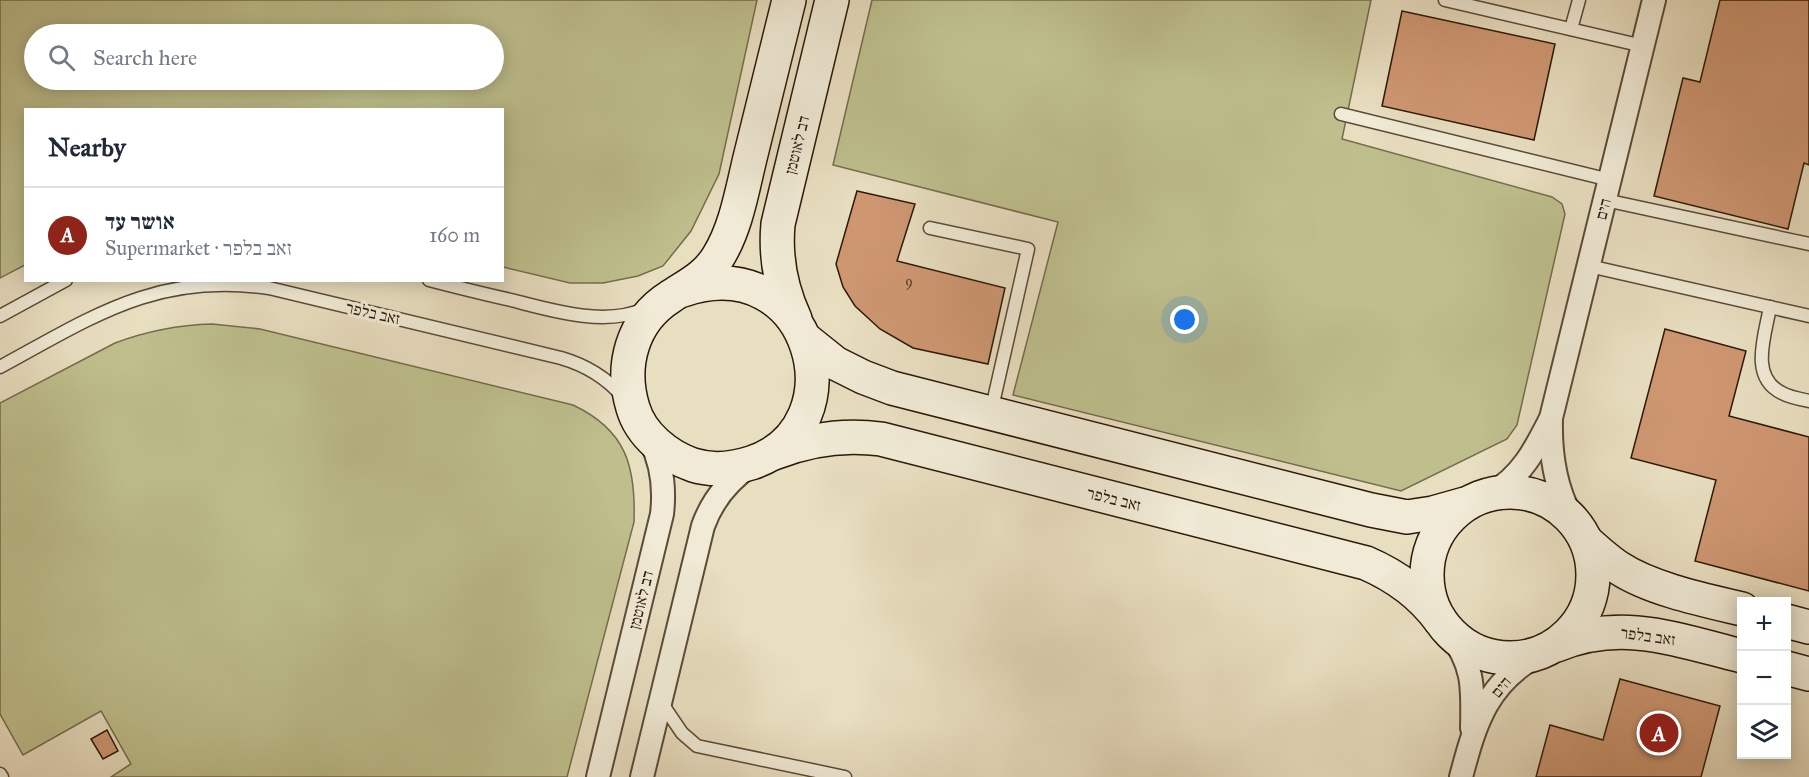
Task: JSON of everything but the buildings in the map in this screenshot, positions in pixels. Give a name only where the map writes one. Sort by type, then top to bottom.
[{"type":"street","points":[[763,458],[727,469],[698,466],[672,456],[660,447],[638,419],[627,383],[629,354],[640,327],[648,316],[676,293],[698,280],[712,266],[731,230],[789,0]]},
{"type":"street","name":"דב לאוטמן","points":[[802,332],[790,308],[781,277],[777,234],[832,0]]},
{"type":"street","name":"הים","points":[[1478,499],[1503,487],[1523,467],[1551,418],[1654,0]]},
{"type":"street","points":[[676,293],[712,282],[727,282],[748,287],[768,295],[779,304],[802,332],[835,363],[892,388],[1371,510],[1407,517],[1433,513],[1478,499],[1517,492],[1530,494],[1553,504],[1620,569],[1675,592],[1737,608]]},
{"type":"street","points":[[642,777],[706,516],[728,485],[792,435],[803,417],[810,397],[812,368],[802,332]]},
{"type":"street","name":"הים","points":[[1551,418],[1551,446],[1556,475],[1562,496],[1580,531]]},
{"type":"street","name":"דב לאוטמן","points":[[598,777],[663,503],[660,466],[651,442],[638,419]]},
{"type":"street","name":"זאב בלפר","points":[[763,458],[805,442],[826,438],[859,436],[882,439],[1366,563],[1400,580],[1432,609],[1444,625]]},
{"type":"street","points":[[1478,499],[1446,522],[1433,543],[1427,569],[1429,596],[1444,625],[1467,647],[1491,657],[1517,659],[1549,649],[1575,629],[1592,595],[1593,569],[1580,531]]},
{"type":"street","points":[[1791,622],[1809,627]]},
{"type":"street","name":"הים","points":[[1444,625],[1464,655],[1470,674],[1473,694],[1472,735]]},
{"type":"street","name":"זאב בלפר","points":[[1549,649],[1598,633],[1640,632],[1737,655]]},
{"type":"street","name":"הים","points":[[1461,777],[1472,735],[1487,705],[1506,679],[1521,665],[1549,649]]},
{"type":"street","points":[[1791,669],[1809,674]]},
{"type":"lane","points":[[1445,0],[1643,46]]},
{"type":"lane","points":[[1571,29],[1579,0]]},
{"type":"lane","points":[[1341,114],[1607,190],[1809,244]]},
{"type":"lane","points":[[930,228],[1028,249],[991,413]]},
{"type":"lane","points":[[1588,266],[1809,316]]},
{"type":"lane","points":[[0,316],[62,282]]},
{"type":"lane","points":[[437,282],[561,312],[588,316],[638,312],[676,293]]},
{"type":"lane","name":"זאב בלפר","points":[[0,366],[84,321],[143,296],[193,285],[246,285],[571,361],[591,370],[609,383],[638,419]]},
{"type":"lane","points":[[1770,307],[1761,362],[1766,382],[1782,394],[1809,401]]},
{"type":"lane","points":[[660,701],[682,733],[697,746],[845,777]]},
{"type":"green space","points":[[0,0],[757,0],[719,174],[691,231],[663,266],[638,276],[603,283],[570,283],[504,267],[504,108],[24,108],[24,266],[0,278]]},
{"type":"green space","points":[[872,0],[1371,0],[1342,139],[1552,197],[1562,204],[1565,214],[1517,425],[1507,439],[1401,491],[1013,395],[1058,222],[833,165]]},
{"type":"green space","points":[[212,324],[260,329],[573,405],[591,415],[616,438],[630,467],[634,522],[567,777],[111,777],[131,764],[101,711],[23,755],[0,714],[0,403],[115,343],[163,329]]},
{"type":"place","name":"אושר עד","points":[[1659,733]]}]
